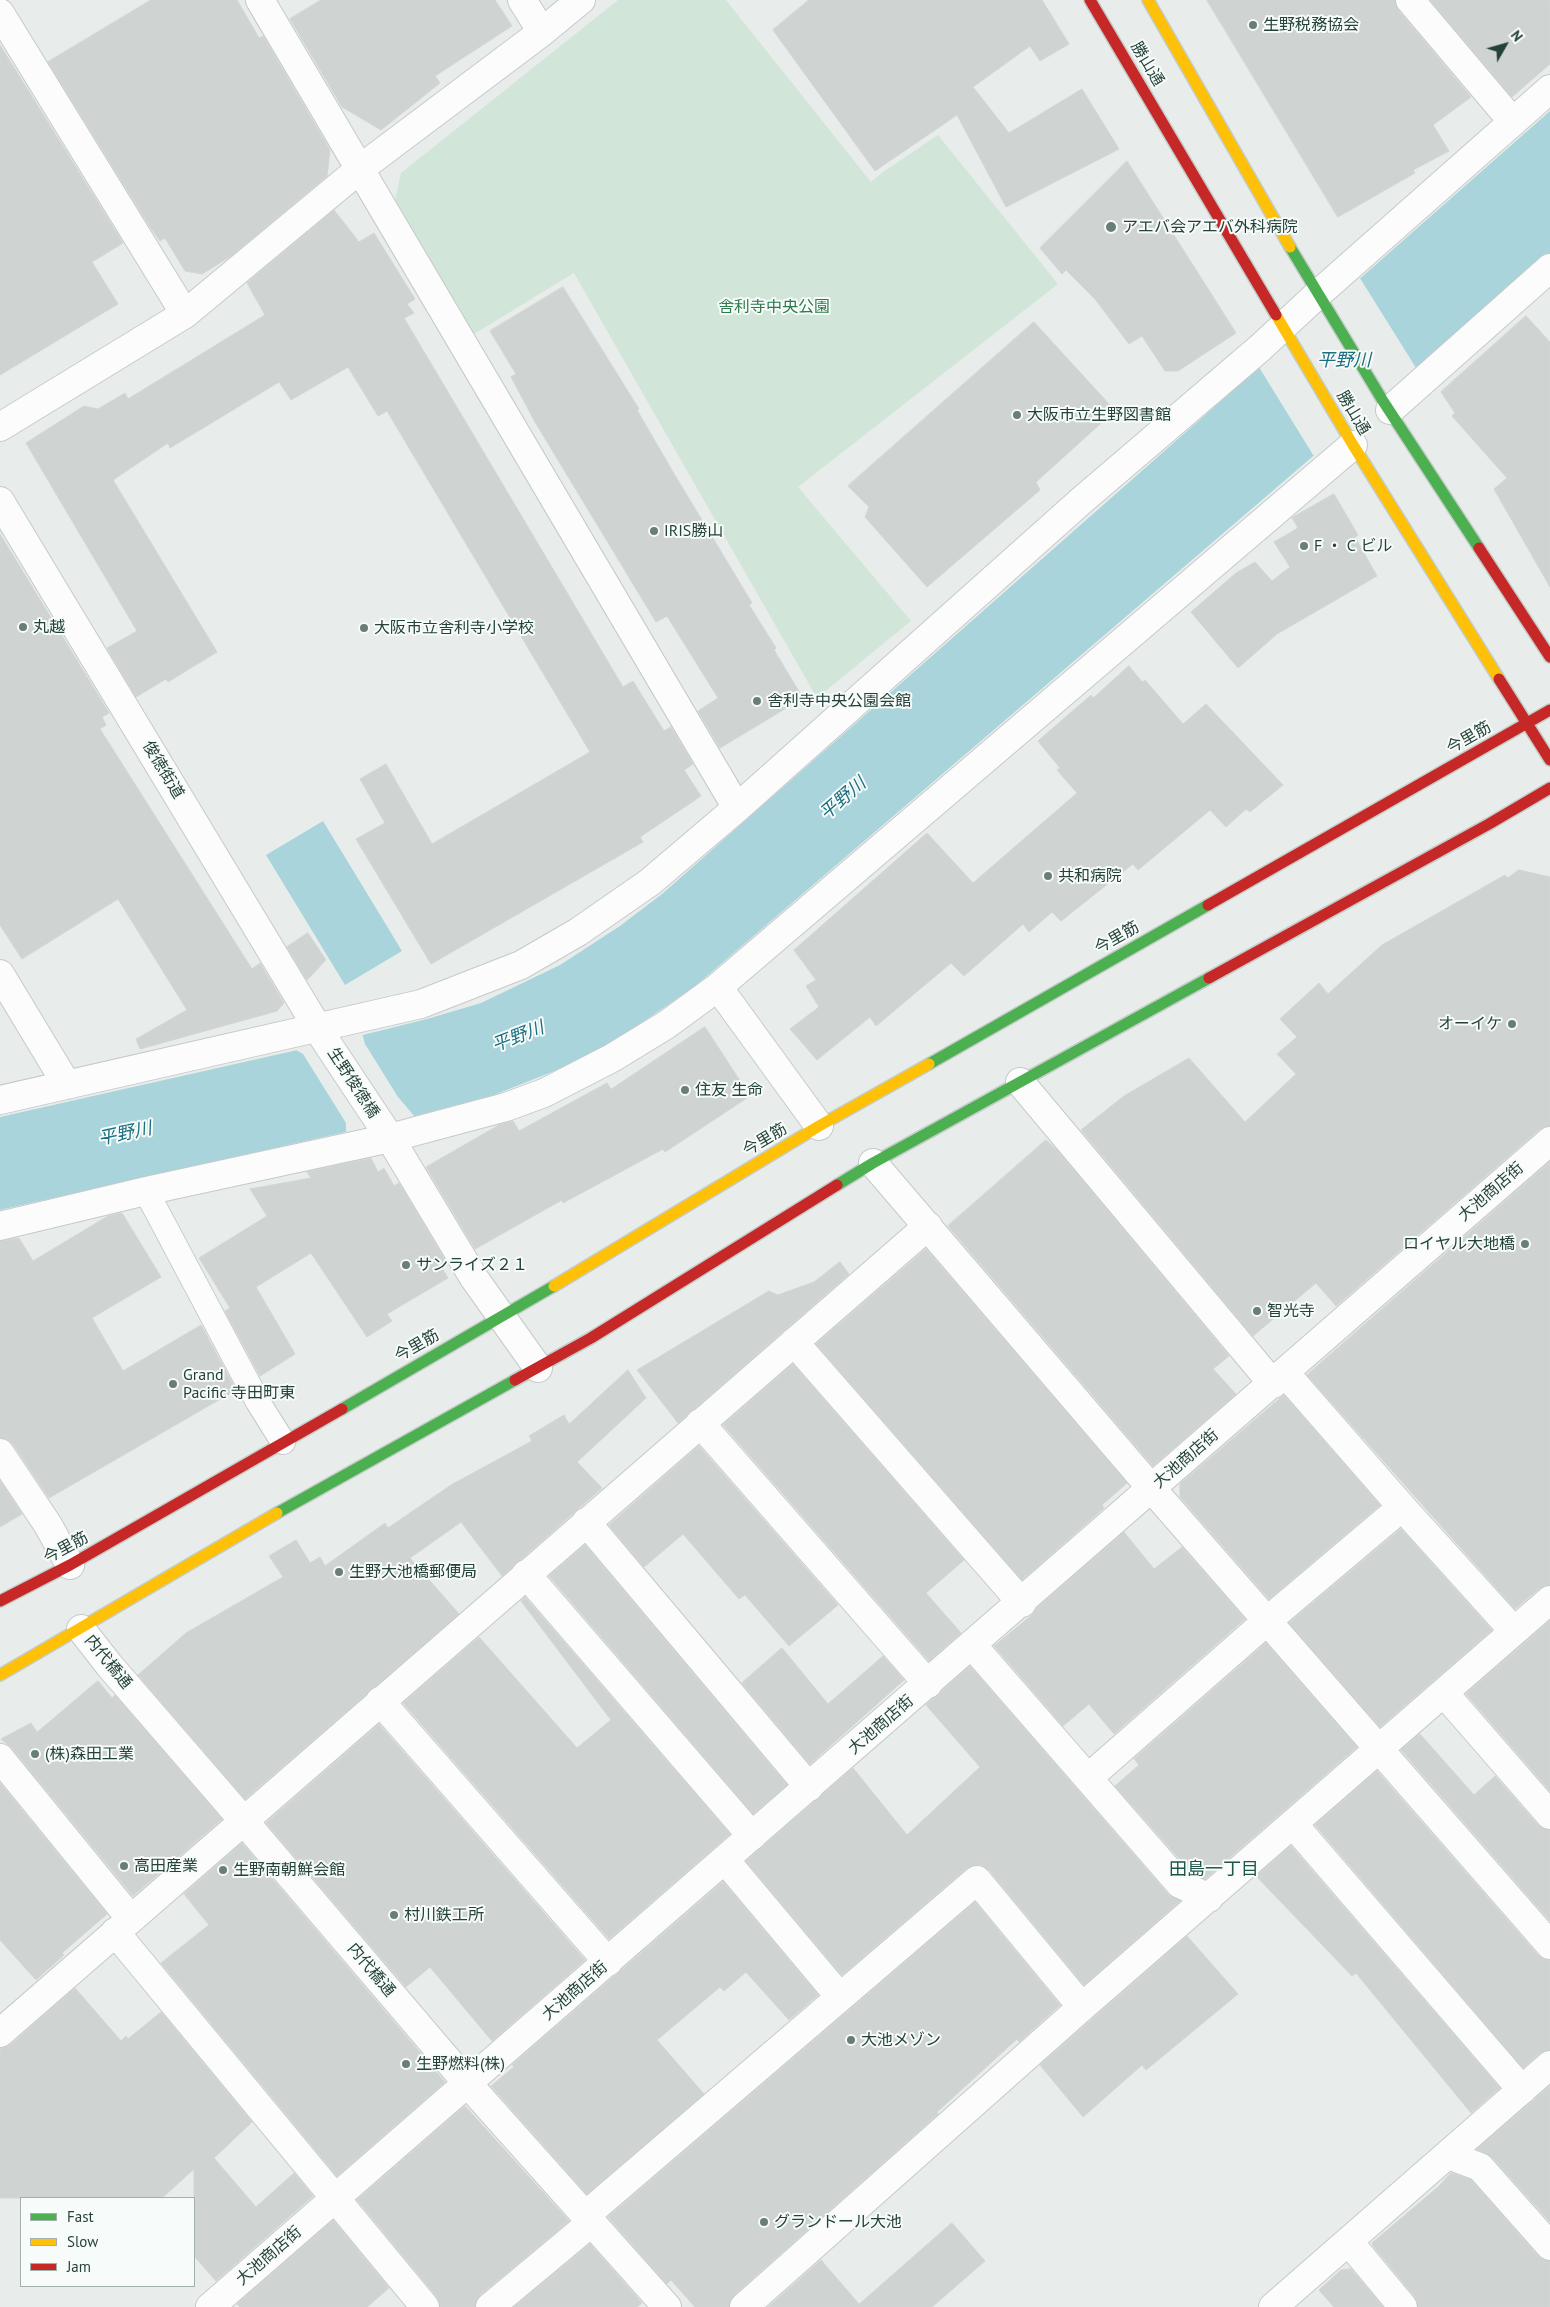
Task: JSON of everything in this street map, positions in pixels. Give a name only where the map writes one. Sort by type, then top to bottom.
[{"type":"main road","name":"勝山通","points":[[1090,0],[1349,438],[1550,760]]},
{"type":"main road","name":"勝山通","points":[[1148,0],[1321,299],[1386,406],[1550,657]]},
{"type":"main road","name":"今里筋","points":[[0,1601],[70,1565],[502,1317],[819,1126],[1550,710]]},
{"type":"main road","points":[[0,1675],[278,1512],[591,1338],[873,1163],[1489,824],[1550,788]]},
{"type":"street","points":[[260,0],[361,168],[737,808]]},
{"type":"street","points":[[522,0],[542,32]]},
{"type":"street","points":[[0,427],[185,314],[361,168],[542,32],[581,0]]},
{"type":"street","points":[[1410,0],[1513,122]]},
{"type":"street","points":[[0,13],[185,314]]},
{"type":"street","points":[[0,1100],[322,1033],[421,1004],[497,976],[528,962],[578,932],[643,887],[737,808],[1073,508],[1260,348],[1285,332],[1550,90]]},
{"type":"street","points":[[1386,406],[1550,268]]},
{"type":"street","points":[[0,1226],[386,1132],[506,1107],[544,1093],[640,1042],[718,987],[1349,438]]},
{"type":"street","name":"俊徳街道","points":[[0,501],[322,1033]]},
{"type":"street","points":[[0,974],[67,1085]]},
{"type":"street","points":[[718,987],[819,1126]]},
{"type":"street","name":"生野俊徳橋","points":[[322,1033],[386,1132],[474,1278],[538,1368]]},
{"type":"street","points":[[1020,1082],[1279,1378],[1402,1507],[1514,1631]]},
{"type":"street","name":"大池商店街","points":[[210,2307],[1550,1141]]},
{"type":"street","points":[[873,1163],[1152,1489],[1550,1945]]},
{"type":"street","points":[[0,2033],[928,1226]]},
{"type":"street","points":[[794,1342],[1022,1602]]},
{"type":"street","points":[[700,1424],[928,1684]]},
{"type":"street","points":[[0,1452],[48,1525],[70,1565]]},
{"type":"street","points":[[1088,1778],[1267,1621],[1402,1507]]},
{"type":"street","points":[[586,1522],[809,1787]]},
{"type":"street","points":[[526,1574],[752,1836]]},
{"type":"street","points":[[744,2307],[1082,2007],[1550,1600]]},
{"type":"street","name":"内代橋通","points":[[81,1629],[108,1665],[468,2084],[667,2307]]},
{"type":"street","points":[[972,1645],[1180,1884],[1209,1898]]},
{"type":"street","points":[[1444,1693],[1550,1815]]},
{"type":"street","points":[[380,1701],[608,1962]]},
{"type":"street","points":[[0,1758],[123,1926],[335,2199],[425,2307]]},
{"type":"street","points":[[1294,1824],[1522,2090]]},
{"type":"street","points":[[725,1860],[840,1997]]},
{"type":"street","points":[[490,2307],[840,1997],[977,1880],[1082,2007]]},
{"type":"street","points":[[1273,2307],[1550,2065]]},
{"type":"street","points":[[1448,2155],[1480,2167],[1550,2246]]},
{"type":"street","points":[[1349,2242],[1403,2307]]},
{"type":"lane","points":[[146,1191],[258,1402],[283,1442]]},
{"type":"green space","name":"舎利寺中央公園","points":[[618,0],[726,0],[871,182],[938,135],[1058,284],[798,487],[911,621],[817,698],[574,273],[474,334],[395,200],[401,173]]},
{"type":"water","name":"平野川","points":[[1550,111],[1550,253],[694,987],[612,1043],[572,1064],[494,1095],[407,1118],[0,1210],[0,1117],[355,1037],[481,1003],[560,965],[620,926],[662,894]]},
{"type":"water","points":[[323,821],[402,951],[345,985],[266,855]]},
{"type":"pier","points":[[1358,275],[1418,371],[1315,458],[1257,364]]},
{"type":"pier","points":[[362,1033],[365,1044],[398,1097],[416,1118],[346,1134],[346,1123],[303,1054],[293,1048]]},
{"type":"building","points":[[151,0],[237,0],[259,38],[263,36],[330,150],[327,176],[231,256],[202,274],[185,271],[165,238],[160,241],[48,62]]},
{"type":"building","points":[[321,0],[495,0],[512,26],[435,76],[440,83],[381,130],[342,107],[290,19]]},
{"type":"building","points":[[809,0],[1042,0],[1069,44],[1040,61],[1030,46],[973,87],[1009,133],[1082,89],[1119,149],[1006,207],[957,115],[875,171],[773,30]]},
{"type":"building","points":[[1207,0],[1395,0],[1398,10],[1471,97],[1433,125],[1449,151],[1413,170],[1415,173],[1338,217]]},
{"type":"building","points":[[1430,0],[1550,0],[1550,64],[1512,97]]},
{"type":"building","points":[[0,45],[123,243],[92,262],[118,304],[0,375]]},
{"type":"building","points":[[1127,161],[1236,333],[1178,371],[1165,371],[1142,336],[1129,344],[1095,299],[1066,270],[1062,274],[1040,248]]},
{"type":"building","points":[[334,210],[359,242],[374,233],[415,299],[407,304],[414,313],[404,318],[623,687],[633,681],[664,731],[671,727],[693,764],[684,770],[701,796],[640,837],[643,842],[431,964],[356,839],[385,823],[360,779],[386,764],[432,844],[590,752],[387,411],[378,416],[348,367],[291,400],[279,382],[170,448],[168,443],[113,480],[217,652],[168,682],[166,679],[136,697],[107,648],[137,631],[26,443],[84,406],[98,409],[125,393],[128,399],[265,315],[247,283]]},
{"type":"building","points":[[563,287],[639,409],[637,410],[673,472],[752,603],[749,605],[776,648],[774,650],[803,698],[720,748],[698,711],[718,698],[667,616],[656,622],[535,422],[511,377],[516,374],[490,331]]},
{"type":"building","points":[[1526,316],[1550,342],[1550,587],[1494,489],[1507,478],[1452,416],[1455,413],[1441,392]]},
{"type":"building","points":[[1034,322],[1109,404],[1109,416],[1036,482],[1040,490],[927,587],[865,517],[869,507],[848,486]]},
{"type":"building","points":[[1334,494],[1358,535],[1355,537],[1377,576],[1277,634],[1238,668],[1191,612],[1236,573],[1255,562],[1272,581],[1290,567],[1274,542],[1298,528],[1292,518]]},
{"type":"building","points":[[0,534],[109,713],[102,717],[106,725],[100,729],[252,969],[260,963],[284,1003],[277,1011],[140,1049],[136,1039],[187,1010],[118,899],[22,959],[0,925]]},
{"type":"building","name":"共和病院","points":[[1129,666],[1142,682],[1145,680],[1183,724],[1206,704],[1283,785],[1250,812],[1246,809],[1226,827],[1210,810],[1138,870],[1133,864],[1061,921],[1052,912],[1029,932],[1023,924],[964,976],[951,963],[876,1026],[870,1017],[817,1060],[790,1029],[819,1007],[806,986],[816,980],[794,950],[927,833],[973,883],[1077,793],[1057,770],[1060,768],[1038,741],[1091,695],[1093,698]]},
{"type":"building","points":[[1519,870],[1550,877],[1550,1126],[1540,1129],[1336,1306],[1316,1283],[1253,1336],[1081,1130],[1124,1096],[1189,1058],[1245,1122],[1296,1074],[1277,1054],[1297,1037],[1280,1019],[1319,983],[1328,994],[1382,945],[1505,875],[1507,878]]},
{"type":"building","points":[[308,933],[326,960],[307,980],[287,947]]},
{"type":"building","points":[[705,1027],[750,1096],[665,1152],[663,1149],[563,1203],[562,1200],[475,1249],[426,1167],[499,1125],[513,1121],[519,1131],[607,1083],[611,1089]]},
{"type":"building","points":[[1046,1140],[1057,1150],[1229,1356],[1213,1369],[1236,1394],[1153,1466],[948,1226]]},
{"type":"building","points":[[371,1158],[378,1172],[384,1168],[394,1186],[399,1183],[448,1265],[442,1268],[448,1278],[387,1314],[392,1321],[367,1337],[311,1253],[256,1287],[295,1354],[260,1376],[225,1311],[230,1308],[199,1258],[267,1216],[250,1189],[311,1178],[307,1172]]},
{"type":"building","points":[[1550,1162],[1550,1585],[1540,1588],[1515,1609],[1307,1375]]},
{"type":"building","points":[[122,1213],[161,1277],[92,1318],[123,1371],[201,1325],[236,1390],[49,1498],[13,1444],[7,1439],[0,1438],[0,1241],[19,1238],[33,1261],[108,1216]]},
{"type":"building","points":[[926,1249],[1127,1483],[1102,1505],[1104,1508],[1022,1580],[816,1344]]},
{"type":"building","points":[[840,1262],[849,1274],[678,1423],[637,1370],[769,1291],[778,1295],[814,1282]]},
{"type":"building","points":[[793,1364],[964,1560],[926,1593],[961,1633],[929,1661],[723,1425]]},
{"type":"building","points":[[628,1370],[646,1398],[577,1462],[602,1488],[502,1576],[461,1522],[410,1558],[459,1614],[245,1799],[138,1675],[186,1633],[283,1577],[269,1556],[296,1540],[310,1563],[320,1557],[325,1566],[385,1523],[388,1528],[451,1485],[532,1441],[529,1436],[564,1415],[569,1424]]},
{"type":"building","points":[[1284,1395],[1380,1505],[1269,1599],[1180,1497],[1180,1484]]},
{"type":"building","points":[[699,1446],[838,1605],[789,1646],[745,1595],[739,1599],[683,1534],[644,1567],[609,1525]]},
{"type":"building","points":[[0,1481],[22,1514],[0,1527]]},
{"type":"building","points":[[1401,1529],[1492,1630],[1380,1727],[1289,1623]]},
{"type":"building","points":[[1124,1532],[1154,1569],[1182,1547],[1245,1619],[1114,1734],[1089,1704],[1063,1726],[994,1646],[1032,1615],[1037,1608]]},
{"type":"building","points":[[585,1545],[787,1785],[753,1814],[549,1576]]},
{"type":"building","points":[[525,1597],[730,1834],[609,1939],[403,1703],[479,1637],[577,1748],[611,1720],[521,1601]]},
{"type":"building","points":[[1550,1621],[1550,1791],[1466,1694]]},
{"type":"building","points":[[1266,1643],[1357,1747],[1205,1879],[1190,1871],[1115,1786],[1139,1765],[1134,1759]]},
{"type":"building","points":[[782,1648],[828,1704],[883,1656],[904,1680],[810,1764],[742,1683]]},
{"type":"building","points":[[970,1666],[1168,1894],[1180,1901],[1084,1985],[989,1870],[982,1865],[974,1865],[967,1868],[842,1975],[746,1861],[853,1768],[907,1835],[980,1767],[926,1705]]},
{"type":"building","points":[[98,1681],[112,1698],[115,1695],[222,1819],[133,1896],[12,1748],[1,1739],[31,1723],[37,1732]]},
{"type":"building","points":[[379,1724],[585,1960],[492,2041],[430,1967],[406,1987],[266,1823]]},
{"type":"building","points":[[1420,1734],[1474,1795],[1495,1776],[1538,1825],[1550,1830],[1550,1921],[1401,1750]]},
{"type":"building","points":[[1377,1771],[1538,1955],[1550,1960],[1550,2050],[1540,2053],[1523,2068],[1315,1825]]},
{"type":"building","points":[[0,1783],[107,1914],[62,1953],[64,1955],[36,1980],[0,1940]]},
{"type":"building","points":[[242,1843],[445,2082],[337,2176],[161,1963],[209,1925],[184,1894]]},
{"type":"building","points":[[1291,1846],[1500,2088],[1471,2113],[1356,1973],[1352,1976],[1256,1876]]},
{"type":"building","points":[[723,1882],[818,1995],[789,2020],[746,1972],[724,1991],[720,1987],[657,2040],[704,2094],[587,2194],[491,2086],[514,2067],[512,2065]]},
{"type":"building","points":[[975,1902],[1060,2005],[1019,2042],[1017,2039],[937,2112],[938,2114],[734,2295],[729,2307],[695,2307],[671,2280],[667,2284],[608,2217]]},
{"type":"building","points":[[1187,1936],[1238,1994],[1146,2070],[1142,2065],[1083,2117],[1040,2065]]},
{"type":"building","points":[[75,1988],[121,2041],[126,2036],[128,2039],[161,2012],[252,2122],[214,2158],[256,2207],[294,2173],[313,2196],[216,2281],[195,2257],[194,2169],[163,2197],[0,2198],[0,2049],[10,2045]]},
{"type":"building","points":[[1550,2086],[1550,2222],[1492,2157],[1477,2149]]},
{"type":"building","points":[[465,2106],[569,2221],[480,2295],[475,2307],[440,2307],[437,2297],[357,2200]]},
{"type":"building","points":[[1451,2173],[1471,2180],[1538,2256],[1550,2261],[1550,2307],[1418,2307],[1415,2297],[1372,2243],[1438,2187]]},
{"type":"building","points":[[333,2220],[389,2288],[367,2307],[240,2307],[237,2304]]},
{"type":"building","points":[[952,2223],[985,2261],[932,2307],[768,2307],[821,2260],[859,2304]]},
{"type":"building","points":[[590,2244],[642,2303],[637,2307],[514,2307]]},
{"type":"building","points":[[1351,2269],[1383,2307],[1334,2307],[1319,2290],[1341,2270]]},
{"type":"traffic: fast","points":[[1290,247],[1383,401],[1479,548]]},
{"type":"traffic: fast","points":[[929,1064],[1208,905]]},
{"type":"traffic: fast","points":[[837,1185],[873,1163],[1209,978]]},
{"type":"traffic: fast","points":[[342,1409],[554,1286]]},
{"type":"traffic: fast","points":[[277,1513],[515,1380]]},
{"type":"traffic: slow","points":[[1148,0],[1290,247]]},
{"type":"traffic: slow","points":[[1276,315],[1353,445],[1499,679]]},
{"type":"traffic: slow","points":[[554,1286],[819,1126],[929,1064]]},
{"type":"traffic: slow","points":[[0,1675],[277,1513]]},
{"type":"traffic: jam","points":[[1090,0],[1276,315]]},
{"type":"traffic: jam","points":[[1479,548],[1550,657]]},
{"type":"traffic: jam","points":[[1499,679],[1550,760]]},
{"type":"traffic: jam","points":[[1208,905],[1550,710]]},
{"type":"traffic: jam","points":[[1209,978],[1489,824],[1550,788]]},
{"type":"traffic: jam","points":[[515,1380],[591,1338],[837,1185]]},
{"type":"traffic: jam","points":[[0,1601],[70,1565],[342,1409]]},
{"type":"place","name":"生野税務協会","points":[[1253,25]]},
{"type":"place","name":"アエバ会アエバ外科病院","points":[[1111,227]]},
{"type":"place","name":"大阪市立生野図書館","points":[[1017,415]]},
{"type":"place","name":"IRIS勝山","points":[[654,531]]},
{"type":"place","name":"F ・ C ビル","points":[[1304,546]]},
{"type":"place","name":"丸越","points":[[23,627]]},
{"type":"place","name":"大阪市立舎利寺小学校","points":[[364,628]]},
{"type":"place","name":"舎利寺中央公園会館","points":[[757,701]]},
{"type":"place","name":"共和病院","points":[[1048,876]]},
{"type":"place","name":"オーイケ","points":[[1512,1024]]},
{"type":"place","name":"住友 生命","points":[[685,1090]]},
{"type":"place","name":"ロイヤル大地橋","points":[[1525,1244]]},
{"type":"place","name":"サンライズ２１","points":[[406,1265]]},
{"type":"place","name":"智光寺","points":[[1257,1311]]},
{"type":"place","name":"Grand Pacific 寺田町東","points":[[173,1384]]},
{"type":"place","name":"生野大池橋郵便局","points":[[339,1572]]},
{"type":"place","name":"(株)森田工業","points":[[35,1754]]},
{"type":"place","name":"高田産業","points":[[124,1866]]},
{"type":"place","name":"生野南朝鮮会館","points":[[223,1870]]},
{"type":"place","name":"村川鉄工所","points":[[394,1915]]},
{"type":"place","name":"大池メゾン","points":[[851,2040]]},
{"type":"place","name":"生野燃料(株)","points":[[406,2064]]},
{"type":"place","name":"グランドール大池","points":[[764,2222]]},
{"type":"district","name":"田島一丁目","points":[[1214,1870]]}]
